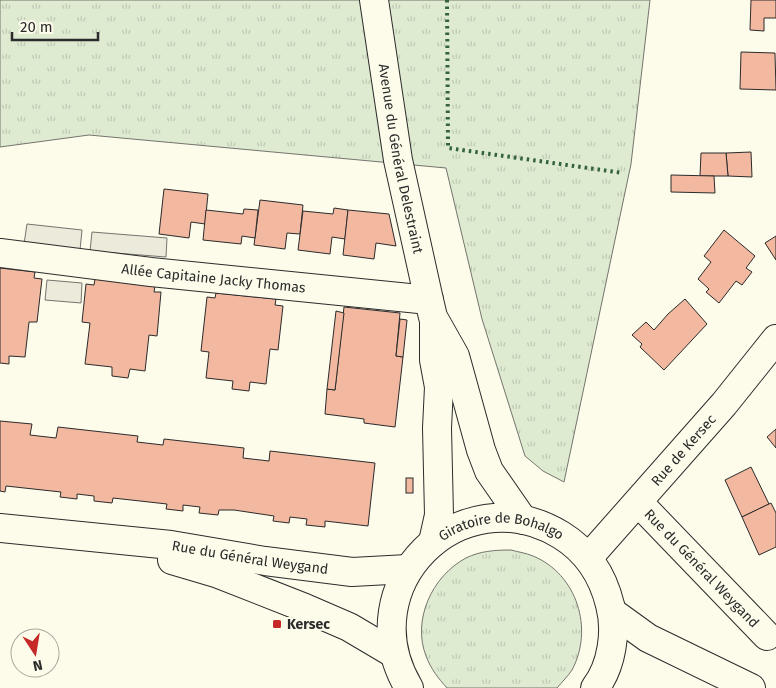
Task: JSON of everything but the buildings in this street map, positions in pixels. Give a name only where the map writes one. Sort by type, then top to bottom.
[{"type":"street","name":"Avenue du Général Delestraint","points":[[374,0],[398,160],[431,309],[434,360],[439,387],[437,428],[439,515],[433,542]]},
{"type":"street","name":"Allée Capitaine Jacky Thomas","points":[[0,254],[431,309]]},
{"type":"street","name":"Avenue du Général Delestraint","points":[[431,309],[455,356],[481,450],[489,471],[523,520]]},
{"type":"street","name":"Rue de Kersec","points":[[588,558],[724,404],[776,339]]},
{"type":"street","name":"Rue du Général Weygand","points":[[638,502],[767,636]]},
{"type":"street","name":"Giratoire de Bohalgo","points":[[409,688],[401,675],[393,653],[391,624],[396,596],[408,570],[419,554],[453,529],[476,521],[499,517],[523,520],[547,527],[569,540],[588,558],[599,574],[607,592],[612,612],[613,637],[608,662],[595,688]]},
{"type":"street","name":"Rue du Général Weygand","points":[[0,528],[171,545],[265,561],[352,572],[408,570]]},
{"type":"street","name":"Rue du Général Weygand","points":[[94,538],[216,573],[349,627],[393,653]]},
{"type":"street","points":[[612,612],[648,638],[751,688]]},
{"type":"green space","points":[[0,0],[650,0],[631,164],[564,482],[543,471],[525,456],[482,319],[446,168],[89,135],[0,147]]},
{"type":"green space","points":[[511,550],[530,555],[548,564],[561,576],[570,589],[577,604],[581,621],[578,654],[572,670],[557,688],[447,688],[430,665],[422,642],[424,614],[428,600],[443,576],[466,558],[488,551]]},
{"type":"shaded area","points":[[27,224],[82,230],[80,250],[24,244]]},
{"type":"shaded area","points":[[92,232],[167,238],[166,257],[90,251]]},
{"type":"shaded area","points":[[47,280],[82,283],[81,303],[45,300]]},
{"type":"hedge","points":[[447,0],[448,148],[623,173]]},
{"type":"place","name":"Kersec","points":[[277,624]]}]
